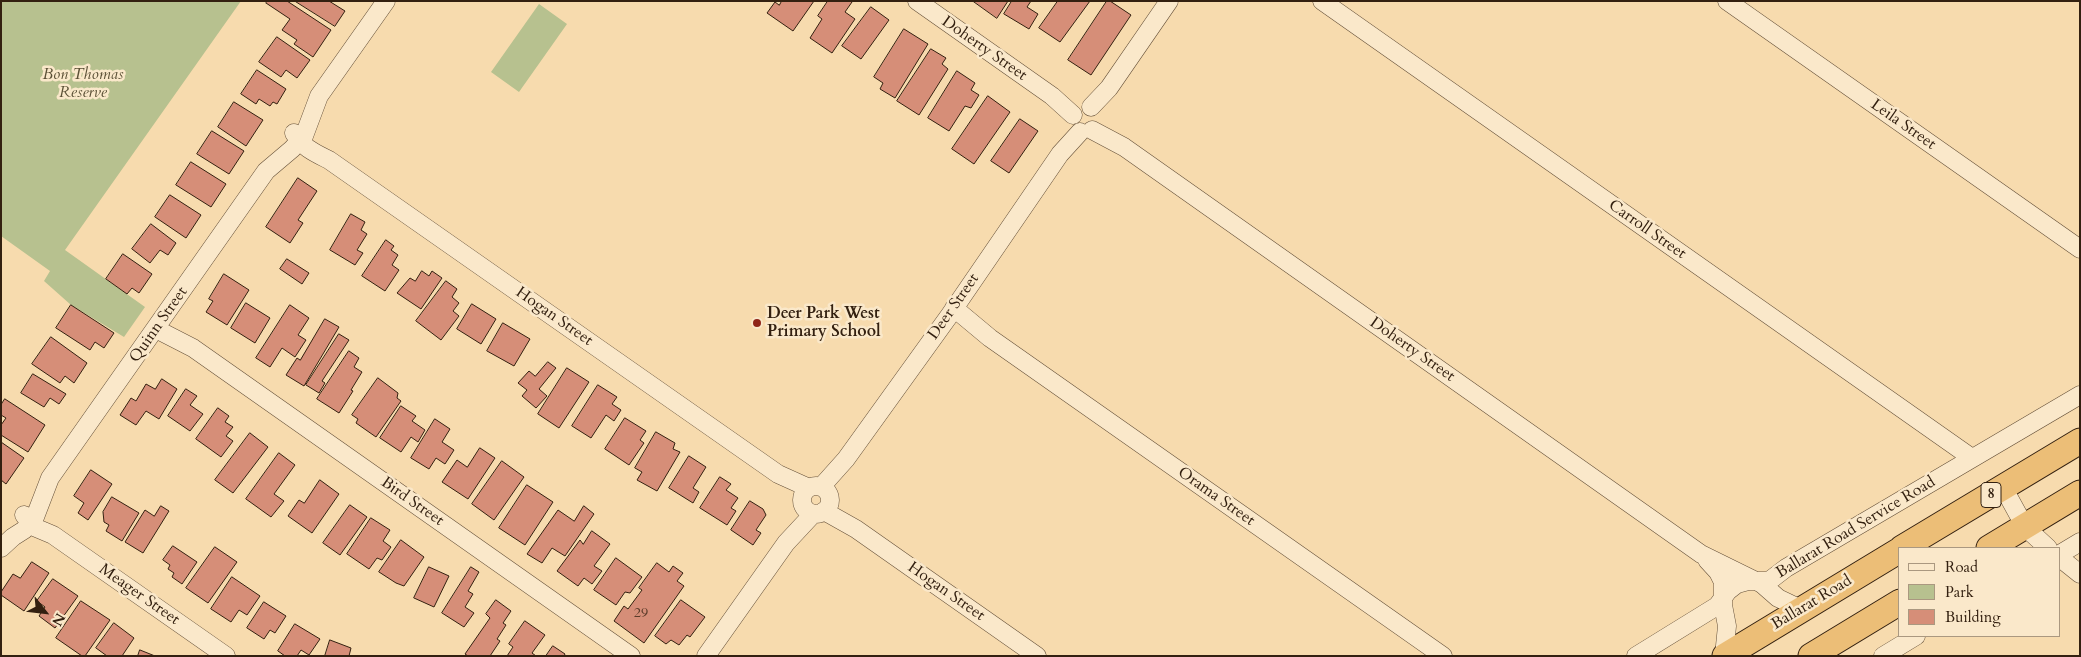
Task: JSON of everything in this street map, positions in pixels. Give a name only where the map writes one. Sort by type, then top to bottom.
[{"type":"highway","name":"Ballarat Road","points":[[1904,547],[2080,442]]},
{"type":"highway","points":[[1991,547],[2080,493]]},
{"type":"highway","name":"Ballarat Road","points":[[1724,656],[1898,551]]},
{"type":"highway","points":[[1811,656],[1898,603]]},
{"type":"street","name":"Quinn Street","points":[[1,548],[30,518],[30,500],[37,488],[50,478],[159,325],[266,171],[272,156],[284,141],[299,137],[298,120],[306,107],[319,96],[386,1]]},
{"type":"street","name":"Doherty Street","points":[[917,1],[1701,554],[1757,582],[1778,598],[1802,609]]},
{"type":"street","name":"Deer Street","points":[[706,656],[952,312],[1060,154],[1109,88],[1169,1]]},
{"type":"street","name":"Carroll Street","points":[[1322,1],[1972,458]]},
{"type":"street","name":"Leila Street","points":[[1727,1],[2080,249]]},
{"type":"street","name":"Hogan Street","points":[[299,137],[313,142],[330,160],[1037,656]]},
{"type":"street","name":"Orama Street","points":[[952,312],[1443,656]]},
{"type":"street","name":"Bird Street","points":[[159,325],[175,330],[193,348],[631,656]]},
{"type":"street","name":"Ballarat Road Service Road","points":[[1636,656],[1717,606],[1728,591],[1740,582],[1757,582],[1772,579],[1786,568],[2080,395]]},
{"type":"street","points":[[2003,487],[2024,527],[2047,547]]},
{"type":"street","name":"Quinn Street","points":[[1,542],[11,526],[30,518]]},
{"type":"street","name":"Meager Street","points":[[30,518],[226,656]]},
{"type":"street","points":[[2061,553],[2080,542]]},
{"type":"street","name":"Doherty Street","points":[[1701,554],[1721,576],[1724,588],[1723,600],[1727,626],[1724,656]]},
{"type":"street","points":[[2061,559],[2080,574]]},
{"type":"street","points":[[1883,656],[1914,637]]},
{"type":"green space","name":"Bon Thomas Reserve","points":[[1,1],[241,1],[65,250],[145,307],[124,337],[71,305],[44,281],[50,271],[1,236]]},
{"type":"green space","points":[[539,4],[567,24],[519,92],[491,72]]},
{"type":"building","points":[[268,1],[287,1],[331,30],[313,57],[294,44],[297,40],[282,30],[290,19],[266,3]]},
{"type":"building","points":[[295,1],[329,1],[345,11],[335,26]]},
{"type":"building","points":[[782,1],[814,1],[793,31],[767,13],[775,2],[779,5]]},
{"type":"building","points":[[828,1],[852,2],[845,12],[855,19],[832,53],[810,38],[822,19],[818,16]]},
{"type":"building","points":[[973,1],[1008,1],[997,18]]},
{"type":"building","points":[[1012,1],[1031,1],[1027,7],[1038,14],[1029,29],[1004,14]]},
{"type":"building","points":[[1058,1],[1090,1],[1060,42],[1039,28]]},
{"type":"building","points":[[1107,1],[1110,1],[1131,15],[1091,75],[1068,60]]},
{"type":"building","points":[[871,7],[889,20],[861,59],[842,46]]},
{"type":"building","points":[[904,29],[928,44],[895,98],[880,89],[883,83],[874,77]]},
{"type":"building","points":[[277,37],[310,60],[297,78],[286,70],[281,77],[259,62]]},
{"type":"building","points":[[931,49],[946,58],[942,64],[948,69],[919,115],[897,101]]},
{"type":"building","points":[[257,70],[286,89],[277,104],[273,102],[270,106],[259,99],[256,104],[241,94]]},
{"type":"building","points":[[957,71],[975,83],[971,90],[979,95],[971,108],[965,106],[949,131],[928,118]]},
{"type":"building","points":[[988,96],[1010,112],[974,164],[952,149]]},
{"type":"building","points":[[234,102],[263,120],[246,146],[218,127]]},
{"type":"building","points":[[1020,119],[1038,131],[1009,173],[991,161]]},
{"type":"building","points":[[212,131],[244,151],[229,174],[197,154]]},
{"type":"building","points":[[191,162],[226,184],[211,207],[176,185]]},
{"type":"building","points":[[298,178],[317,191],[298,220],[303,223],[290,243],[266,227]]},
{"type":"building","points":[[170,195],[201,215],[186,238],[155,217]]},
{"type":"building","points":[[351,214],[365,222],[361,230],[367,234],[357,250],[363,253],[355,265],[330,250]]},
{"type":"building","points":[[151,224],[176,243],[168,255],[160,250],[150,263],[132,249]]},
{"type":"building","points":[[386,240],[394,246],[391,250],[398,255],[392,265],[399,270],[385,291],[362,276]]},
{"type":"building","points":[[123,254],[152,274],[139,293],[132,288],[127,294],[106,279]]},
{"type":"building","points":[[287,259],[309,273],[302,284],[280,269]]},
{"type":"building","points":[[422,271],[429,276],[432,271],[442,278],[421,309],[397,293],[410,278],[415,281]]},
{"type":"building","points":[[224,274],[249,290],[227,325],[206,312],[213,301],[209,299]]},
{"type":"building","points":[[446,281],[457,289],[452,297],[459,303],[453,311],[459,316],[441,340],[416,321]]},
{"type":"building","points":[[246,303],[270,318],[255,343],[231,328]]},
{"type":"building","points":[[472,304],[496,319],[481,344],[457,329]]},
{"type":"building","points":[[71,305],[114,333],[104,348],[95,342],[90,350],[56,328]]},
{"type":"building","points":[[290,305],[309,318],[298,335],[306,340],[295,357],[282,348],[270,367],[256,358]]},
{"type":"building","points":[[325,319],[339,327],[304,386],[286,375],[297,358],[300,360]]},
{"type":"building","points":[[503,323],[530,339],[514,366],[487,351]]},
{"type":"building","points":[[339,334],[349,340],[322,381],[325,383],[319,393],[306,385]]},
{"type":"building","points":[[51,337],[87,363],[74,383],[65,376],[60,383],[32,364]]},
{"type":"building","points":[[349,351],[359,358],[354,367],[362,372],[339,413],[317,399]]},
{"type":"building","points":[[548,362],[556,368],[539,389],[547,396],[536,408],[522,396],[527,390],[518,383],[529,371],[535,376]]},
{"type":"building","points":[[567,368],[589,382],[559,428],[538,414]]},
{"type":"building","points":[[33,374],[66,394],[59,404],[50,398],[44,407],[21,393]]},
{"type":"building","points":[[378,378],[398,393],[397,398],[401,401],[376,437],[356,423],[358,419],[352,415]]},
{"type":"building","points":[[162,379],[177,389],[159,419],[146,411],[136,425],[120,415],[131,398],[136,401],[146,384],[155,389]]},
{"type":"building","points":[[598,385],[617,397],[612,404],[621,410],[614,421],[606,415],[591,438],[572,426]]},
{"type":"building","points":[[186,389],[197,396],[190,405],[203,414],[190,431],[168,416]]},
{"type":"building","points":[[5,399],[45,425],[28,452],[1,435],[1,425],[6,418],[1,415],[1,405]]},
{"type":"building","points":[[401,406],[416,416],[412,421],[425,430],[418,442],[411,437],[401,452],[380,438]]},
{"type":"building","points":[[218,408],[229,416],[225,422],[233,427],[226,436],[233,441],[221,457],[196,439]]},
{"type":"building","points":[[625,418],[646,431],[640,440],[644,443],[629,465],[605,449]]},
{"type":"building","points":[[435,419],[450,429],[442,442],[454,450],[445,464],[436,458],[429,469],[411,458]]},
{"type":"building","points":[[656,432],[675,443],[673,449],[680,452],[657,491],[637,480],[642,472],[635,468]]},
{"type":"building","points":[[250,433],[268,447],[233,493],[215,480]]},
{"type":"building","points":[[1,442],[24,458],[6,484],[1,480]]},
{"type":"building","points":[[480,448],[495,458],[468,499],[442,482],[457,460],[467,467]]},
{"type":"building","points":[[279,453],[295,465],[274,494],[284,501],[271,517],[246,499]]},
{"type":"building","points":[[689,456],[706,467],[693,488],[699,492],[693,503],[669,488]]},
{"type":"building","points":[[502,461],[524,477],[494,520],[472,504]]},
{"type":"building","points":[[91,470],[112,484],[88,520],[78,513],[84,503],[74,496]]},
{"type":"building","points":[[720,477],[731,484],[726,490],[738,498],[731,508],[736,511],[727,525],[700,508]]},
{"type":"building","points":[[320,480],[339,494],[312,533],[288,516],[299,500],[304,503]]},
{"type":"building","points":[[527,485],[553,502],[525,545],[499,528]]},
{"type":"building","points":[[112,497],[139,513],[122,541],[106,531],[109,525],[104,522],[103,512]]},
{"type":"building","points":[[750,501],[763,509],[766,515],[756,530],[761,533],[753,545],[731,530]]},
{"type":"building","points":[[350,505],[367,517],[340,555],[323,543]]},
{"type":"building","points":[[161,506],[169,511],[143,553],[125,542],[145,510],[154,516]]},
{"type":"building","points":[[584,506],[594,514],[565,556],[552,548],[542,563],[527,554],[558,510],[574,521]]},
{"type":"building","points":[[371,518],[390,530],[383,541],[391,547],[382,560],[377,558],[369,569],[347,554]]},
{"type":"building","points":[[592,531],[610,544],[594,566],[602,571],[592,584],[584,578],[578,586],[557,571],[580,540],[583,544]]},
{"type":"building","points":[[401,540],[424,557],[404,586],[379,572]]},
{"type":"building","points":[[173,546],[197,562],[182,584],[172,577],[174,573],[168,569],[170,565],[163,560]]},
{"type":"building","points":[[215,547],[237,562],[208,603],[186,588]]},
{"type":"building","points":[[616,558],[642,577],[630,593],[625,592],[616,605],[594,590]]},
{"type":"building","points":[[32,562],[49,573],[24,611],[1,595],[1,592],[13,574],[20,578]]},
{"type":"building","points":[[657,563],[669,572],[673,566],[683,573],[677,581],[684,586],[644,643],[614,621],[624,606],[628,609],[642,590],[639,588]]},
{"type":"building","points":[[429,567],[449,576],[434,607],[414,598]]},
{"type":"building","points":[[471,567],[479,572],[468,591],[473,594],[465,607],[474,613],[464,627],[442,613]]},
{"type":"building","points":[[232,577],[260,596],[247,615],[239,610],[231,622],[211,609]]},
{"type":"building","points":[[53,579],[78,596],[55,628],[39,616],[45,607],[37,601]]},
{"type":"building","points":[[496,600],[511,611],[503,623],[506,625],[497,639],[500,641],[490,656],[468,656],[465,654],[490,618],[486,614]]},
{"type":"building","points":[[681,600],[705,617],[690,637],[687,635],[679,645],[671,640],[666,644],[655,636]]},
{"type":"building","points":[[81,601],[110,620],[85,656],[82,656],[56,638]]},
{"type":"building","points":[[264,602],[286,616],[275,633],[270,630],[264,639],[247,628]]},
{"type":"building","points":[[525,621],[545,635],[532,653],[536,656],[507,656],[513,647],[509,644]]},
{"type":"building","points":[[114,623],[134,638],[122,656],[107,656],[96,648]]},
{"type":"building","points":[[295,624],[320,639],[309,655],[301,650],[297,656],[285,656],[278,651]]},
{"type":"building","points":[[330,640],[351,648],[349,656],[325,656]]},
{"type":"building","points":[[553,646],[565,654],[564,656],[546,656]]},
{"type":"building","points":[[140,650],[155,656],[138,656]]},
{"type":"place","name":"Deer Park West Primary School","points":[[757,323]]}]
